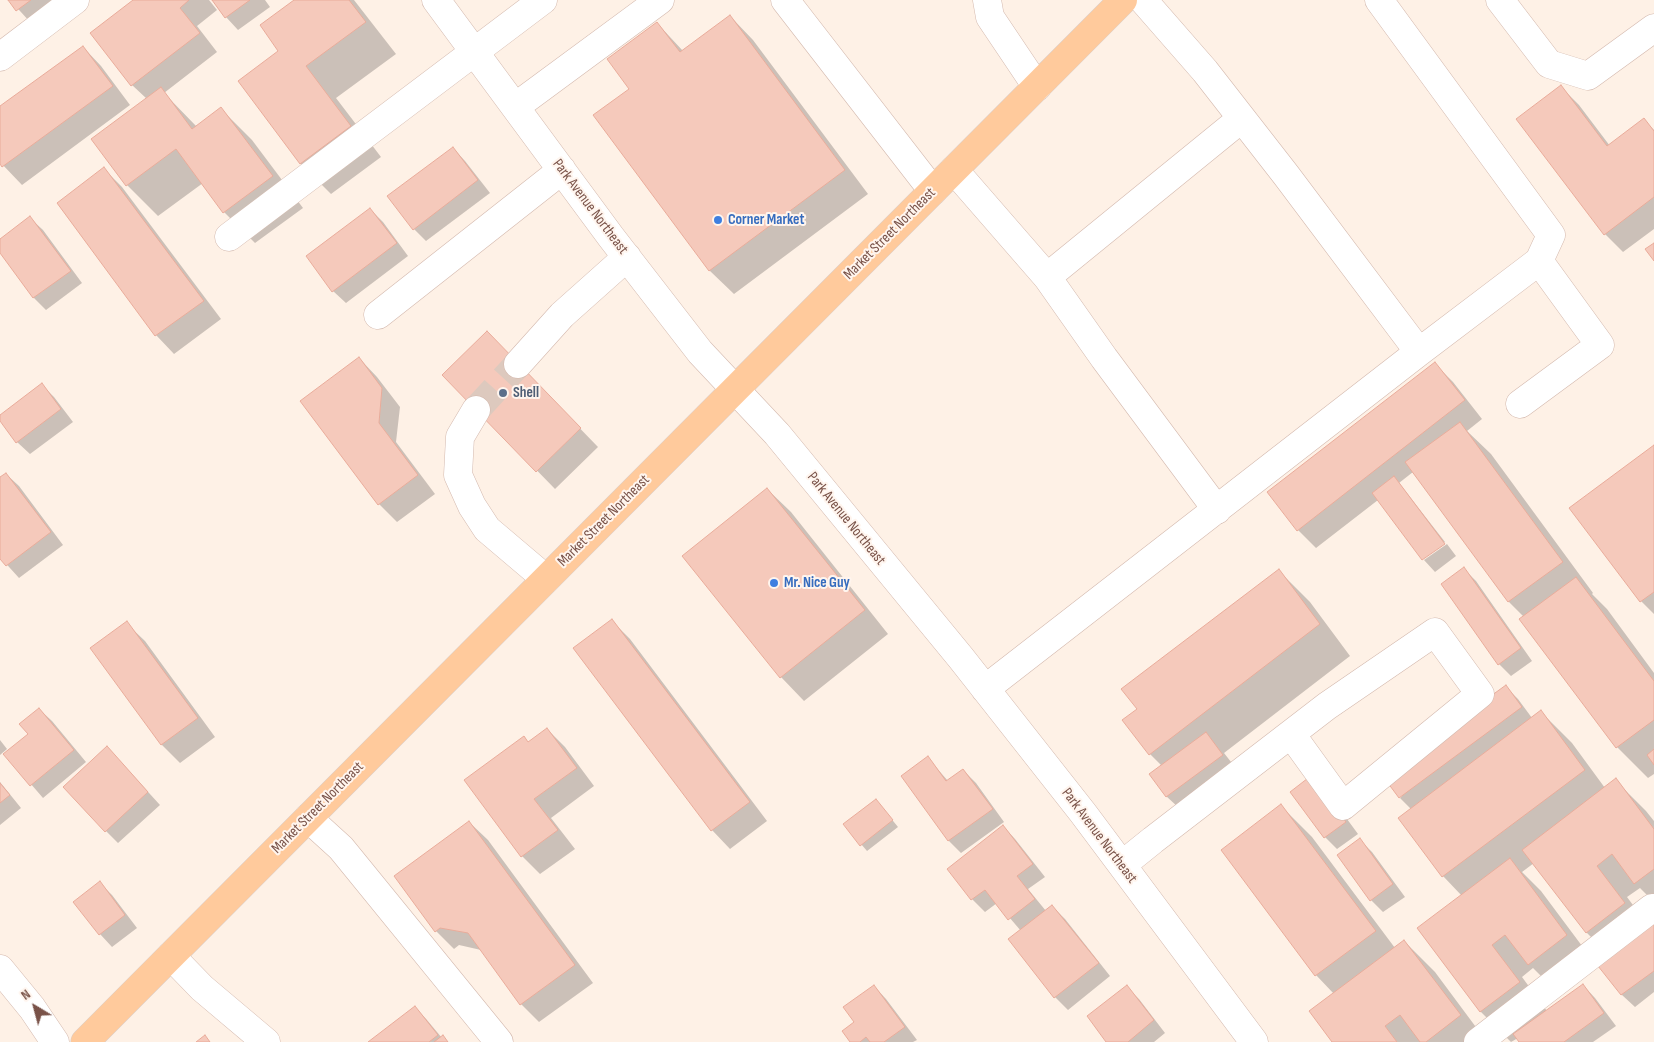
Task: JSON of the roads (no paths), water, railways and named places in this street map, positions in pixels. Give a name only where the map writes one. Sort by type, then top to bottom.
[{"type":"main road","name":"Market Street Northeast","points":[[85,1042],[1123,0]]},
{"type":"street","points":[[0,57],[75,0]]},
{"type":"street","name":"Park Avenue Northeast","points":[[436,0],[700,352],[777,434],[985,689],[1083,813],[1254,1042]]},
{"type":"street","points":[[229,237],[544,0]]},
{"type":"street","points":[[515,107],[660,0]]},
{"type":"street","points":[[786,0],[933,191]]},
{"type":"street","points":[[987,0],[990,17],[1037,86]]},
{"type":"street","points":[[1143,0],[1205,71],[1292,182],[1419,352]]},
{"type":"street","points":[[985,689],[1419,352],[1540,261],[1551,235],[1379,0]]},
{"type":"street","points":[[1500,0],[1549,64],[1588,76],[1654,28]]},
{"type":"street","points":[[1047,277],[1241,119]]},
{"type":"street","points":[[378,315],[562,170]]},
{"type":"street","points":[[954,170],[1047,277],[1216,510]]},
{"type":"street","points":[[518,364],[562,316],[627,257]]},
{"type":"street","points":[[1520,404],[1600,345],[1540,261]]},
{"type":"street","points":[[476,410],[460,437],[458,475],[472,506],[487,529],[546,579]]},
{"type":"street","points":[[1122,866],[1291,734],[1327,706],[1435,632],[1480,694],[1343,806],[1291,734]]},
{"type":"street","points":[[308,818],[341,848],[499,1042]]},
{"type":"street","points":[[1478,1042],[1652,908]]},
{"type":"street","points":[[171,956],[202,988],[266,1042]]},
{"type":"street","points":[[0,969],[32,1008],[55,1042]]},
{"type":"tunnel","points":[[476,410],[518,364]]},
{"type":"place","name":"Corner Market","points":[[718,220]]},
{"type":"place","name":"Shell","points":[[503,393]]},
{"type":"place","name":"Mr. Nice Guy","points":[[774,583]]}]
